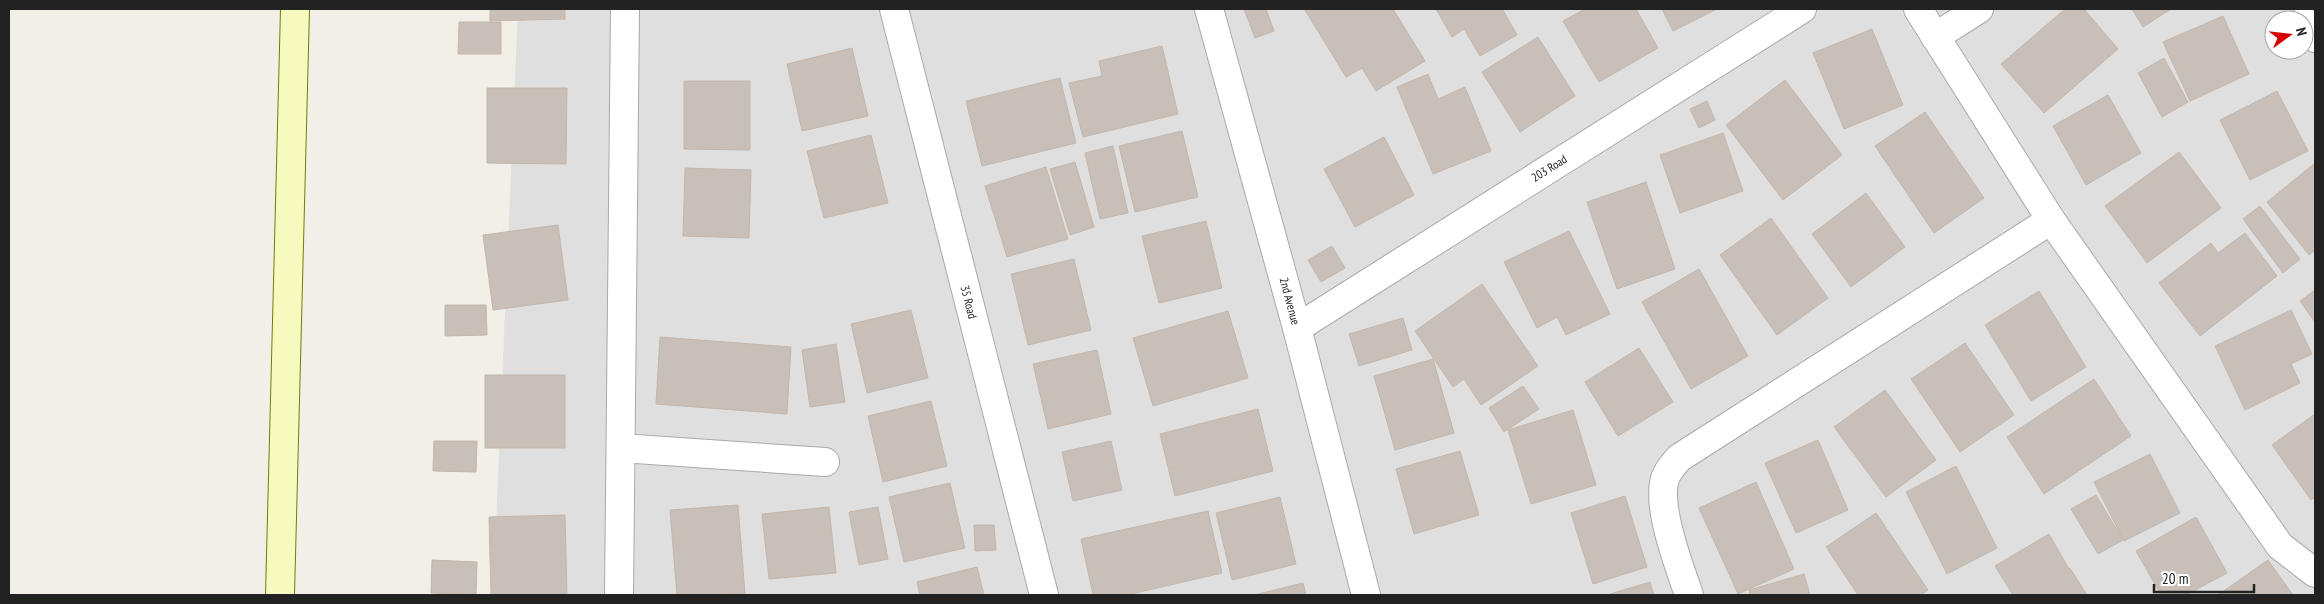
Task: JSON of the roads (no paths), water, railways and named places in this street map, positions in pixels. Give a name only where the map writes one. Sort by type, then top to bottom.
[{"type":"main road","points":[[280,595],[295,9]]},
{"type":"street","points":[[619,595],[625,9],[632,9]]},
{"type":"street","name":"35 Road","points":[[894,9],[1044,595]]},
{"type":"street","name":"2nd Avenue","points":[[1209,9],[1297,328],[1366,595]]},
{"type":"street","name":"203 Road","points":[[1297,328],[1802,9]]},
{"type":"street","points":[[1918,9],[2051,220],[2280,546],[2315,573]]},
{"type":"street","points":[[1935,37],[1978,9]]},
{"type":"street","points":[[1688,595],[1667,524],[1663,497],[1666,474],[1679,458],[2051,220]]},
{"type":"street","points":[[621,448],[825,462]]}]
